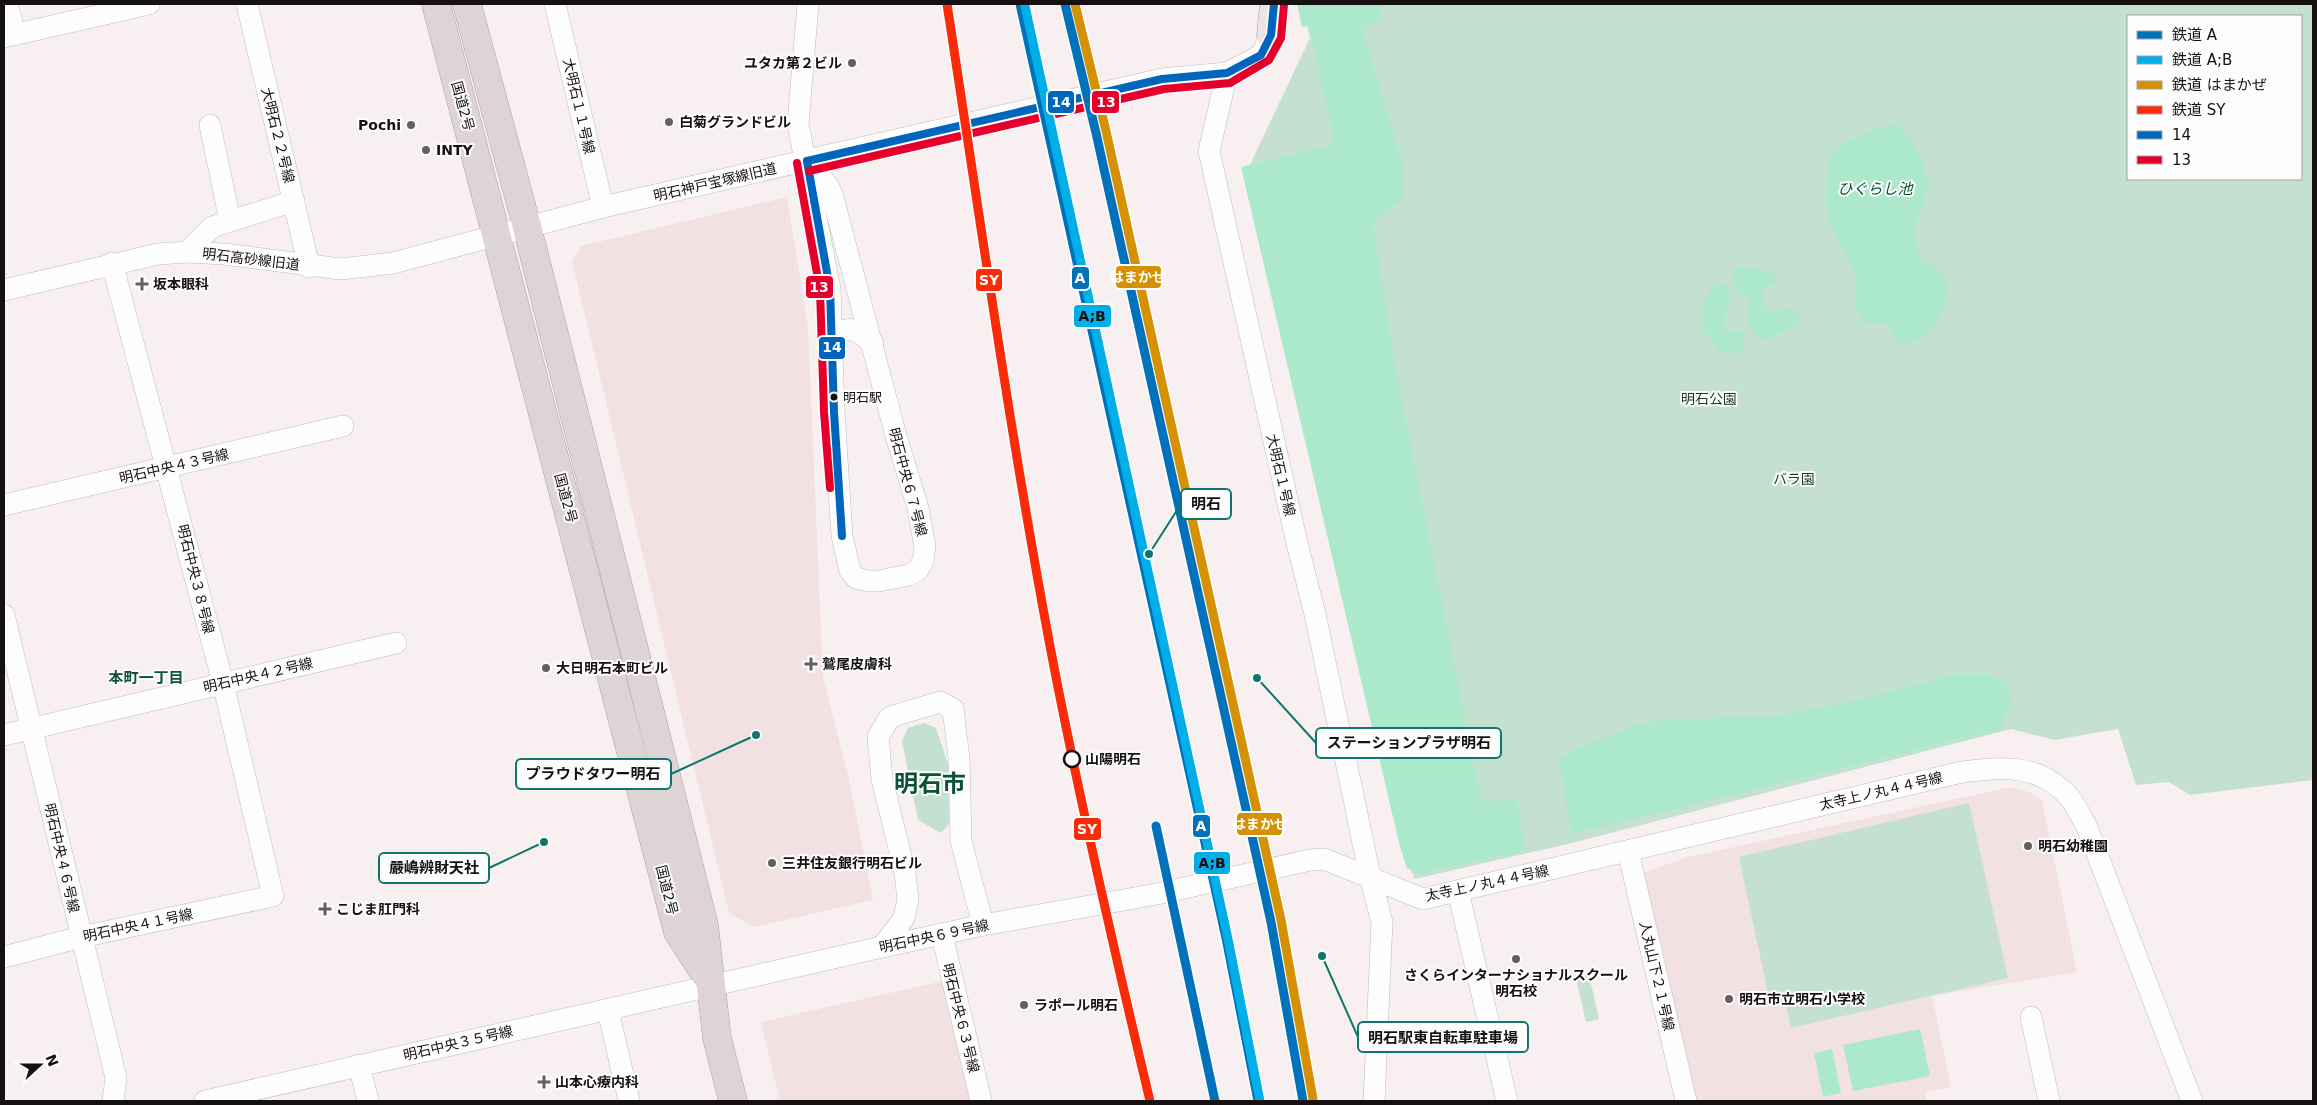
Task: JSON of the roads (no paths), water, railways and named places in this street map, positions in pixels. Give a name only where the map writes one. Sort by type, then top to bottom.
[{"type":"highway","name":"国道2号","points":[[436,4],[678,932],[711,985]]},
{"type":"highway","name":"国道2号","points":[[467,4],[527,226],[704,925],[717,1038],[734,1101]]},
{"type":"main road","points":[[1271,36],[1274,4]]},
{"type":"street","points":[[7,4],[9,36],[149,4]]},
{"type":"street","name":"大明石２２号線","points":[[246,4],[309,266]]},
{"type":"street","name":"大明石１１号線","points":[[555,4],[603,207]]},
{"type":"street","points":[[807,161],[798,124],[808,4]]},
{"type":"street","name":"明石神戸宝塚線旧道","points":[[497,234],[603,207],[1162,79],[1227,73],[1261,55],[1271,36]]},
{"type":"street","name":"大明石１号線","points":[[1227,73],[1209,151],[1296,539],[1315,614],[1370,876],[1382,922],[1374,1101]]},
{"type":"street","points":[[210,125],[230,221]]},
{"type":"street","name":"明石中央６７号線","points":[[807,161],[828,186],[832,194],[873,343],[896,436],[918,508],[925,548],[924,561],[918,570],[899,578],[868,582],[856,578],[850,571],[842,536],[830,289],[807,161]]},
{"type":"street","points":[[187,252],[212,227],[294,201]]},
{"type":"street","name":"明石高砂線旧道","points":[[4,290],[112,263],[158,254],[187,252],[224,254],[341,269],[393,263],[497,234]]},
{"type":"street","name":"明石中央３８号線","points":[[112,263],[222,683],[273,896]]},
{"type":"street","points":[[832,342],[840,331],[846,329],[856,331],[873,343]]},
{"type":"street","name":"明石中央４３号線","points":[[4,505],[344,426]]},
{"type":"street","name":"明石中央４６号線","points":[[4,615],[116,1078],[113,1101]]},
{"type":"street","name":"明石中央４２号線","points":[[4,734],[396,643]]},
{"type":"street","points":[[882,947],[904,918],[908,900],[905,873],[882,780],[878,737],[890,717],[940,702],[953,709],[959,758],[961,841],[983,925]]},
{"type":"street","name":"太寺上ノ丸４４号線","points":[[1157,894],[1310,860],[1324,859],[1423,899],[1962,772],[2003,767],[2031,771],[2051,782],[2070,798],[2086,825],[2192,1101]]},
{"type":"street","name":"人丸山下２１号線","points":[[1628,850],[1686,1101]]},
{"type":"street","points":[[1458,891],[1508,1101]]},
{"type":"street","name":"明石中央６９号線","points":[[711,985],[983,925],[1157,894]]},
{"type":"street","name":"明石中央４１号線","points":[[4,957],[81,937],[273,896]]},
{"type":"street","name":"明石中央６３号線","points":[[942,935],[981,1101]]},
{"type":"street","name":"明石中央３５号線","points":[[205,1101],[233,1098],[359,1065],[608,1010],[711,985]]},
{"type":"street","points":[[608,1010],[629,1101]]},
{"type":"street","points":[[2031,1018],[2049,1101]]},
{"type":"street","points":[[359,1065],[368,1101]]},
{"type":"water","points":[[1297,4],[1380,4],[1380,20],[1362,29],[1403,166],[1403,198],[1373,222],[1392,348],[1481,801],[1517,800],[1525,851],[1416,874],[1407,868],[1400,847],[1241,167],[1335,144],[1309,26],[1302,27]]},
{"type":"water","name":"ひぐらし池","points":[[1889,124],[1900,127],[1905,131],[1915,147],[1923,166],[1927,189],[1916,226],[1917,249],[1925,260],[1937,268],[1943,275],[1947,290],[1943,308],[1929,331],[1913,342],[1902,344],[1893,338],[1887,324],[1862,322],[1855,307],[1856,278],[1851,263],[1838,243],[1827,211],[1826,192],[1829,158],[1841,144]]},
{"type":"water","points":[[1741,266],[1773,272],[1777,279],[1773,285],[1765,288],[1761,303],[1765,309],[1773,311],[1793,309],[1799,314],[1799,324],[1775,336],[1761,340],[1752,332],[1746,320],[1751,305],[1748,298],[1737,293],[1734,284],[1734,269]]},
{"type":"water","points":[[1721,283],[1726,285],[1731,297],[1728,301],[1724,328],[1726,330],[1742,331],[1744,338],[1743,348],[1731,354],[1719,352],[1704,328],[1702,315],[1707,296],[1715,286]]},
{"type":"water","points":[[1957,674],[1990,674],[2006,684],[2011,700],[2001,729],[1571,834],[1559,759],[1569,752],[1633,726],[1660,720],[1777,716],[1858,700]]},
{"type":"water","points":[[1920,1029],[1930,1076],[1853,1091],[1843,1045]]},
{"type":"water","points":[[1832,1049],[1841,1093],[1823,1097],[1814,1053]]},
{"type":"rail line","name":"SY","points":[[947,4],[1035,566],[1097,874],[1150,1101]]},
{"type":"rail line","name":"A","points":[[1020,4],[1226,938],[1258,1101]]},
{"type":"rail line","name":"A","points":[[1065,4],[1096,133],[1271,922],[1303,1101]]},
{"type":"rail line","name":"はまかぜ","points":[[1075,4],[1106,131],[1281,920],[1313,1099]]},
{"type":"rail line","name":"A;B","points":[[1025,6],[1228,939],[1260,1101]]},
{"type":"rail line","name":"A","points":[[1156,826],[1215,1101]]},
{"type":"place","name":"ユタカ第２ビル","points":[[852,63]]},
{"type":"place","name":"白菊グランドビル","points":[[669,122]]},
{"type":"place","name":"Pochi","points":[[411,125]]},
{"type":"place","name":"INTY","points":[[426,150]]},
{"type":"place","name":"坂本眼科","points":[[142,284]]},
{"type":"place","name":"明石駅","points":[[834,397]]},
{"type":"place","name":"明石","points":[[1149,554]]},
{"type":"place","name":"鷲尾皮膚科","points":[[811,664]]},
{"type":"place","name":"大日明石本町ビル","points":[[546,668]]},
{"type":"place","name":"ステーションプラザ明石","points":[[1257,678]]},
{"type":"place","name":"プラウドタワー明石","points":[[756,735]]},
{"type":"place","name":"山陽明石","points":[[1072,759]]},
{"type":"place","name":"嚴嶋辨財天社","points":[[544,842]]},
{"type":"place","name":"明石幼稚園","points":[[2028,846]]},
{"type":"place","name":"三井住友銀行明石ビル","points":[[772,863]]},
{"type":"place","name":"こじま肛門科","points":[[325,909]]},
{"type":"place","name":"明石駅東自転車駐車場","points":[[1322,956]]},
{"type":"place","name":"さくらインターナショナルスクール 明石校","points":[[1516,959]]},
{"type":"place","name":"明石市立明石小学校","points":[[1729,999]]},
{"type":"place","name":"ラポール明石","points":[[1024,1005]]},
{"type":"place","name":"山本心療内科","points":[[544,1082]]},
{"type":"district","name":"本町一丁目","points":[[146,678]]},
{"type":"district","name":"明石市","points":[[930,784]]},
{"type":"park label","name":"明石公園","points":[[1709,399]]},
{"type":"park label","name":"バラ園","points":[[1794,479]]}]
